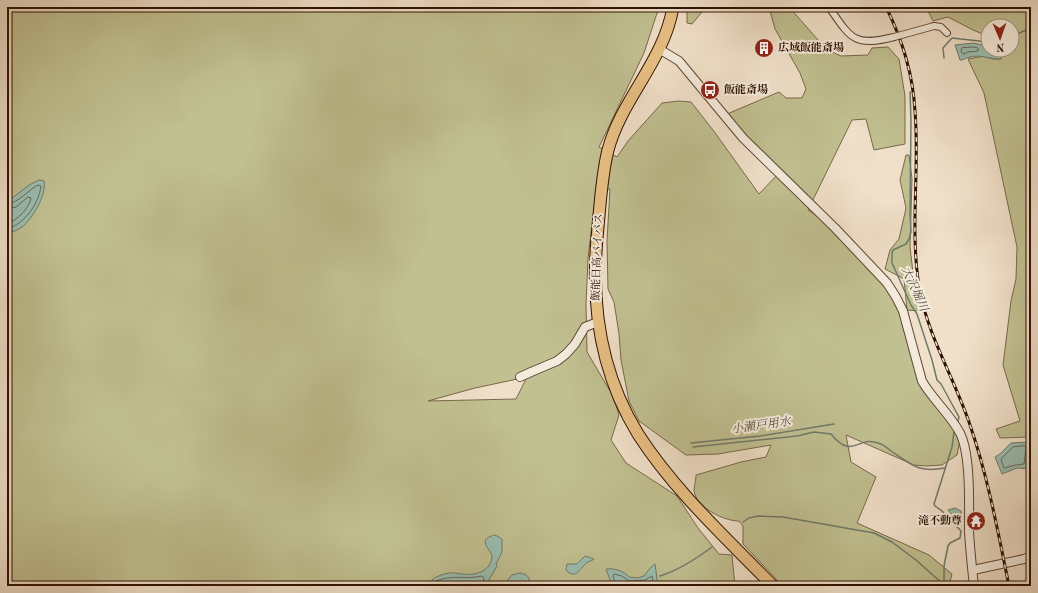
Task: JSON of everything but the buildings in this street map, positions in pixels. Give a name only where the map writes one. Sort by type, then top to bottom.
[{"type":"highway","name":"飯能日高バイパス","points":[[673,7],[660,49],[619,120],[608,150],[596,246],[595,277],[598,322],[607,363],[614,383],[623,406],[644,443],[682,492],[773,586]]},
{"type":"street","points":[[829,7],[845,30],[855,39],[864,41],[872,42],[934,26],[941,27],[946,33]]},
{"type":"street","points":[[660,49],[679,61],[743,138],[835,228],[887,282],[896,297],[904,317],[922,381],[961,435],[966,456],[969,533],[974,586]]},
{"type":"street","points":[[520,378],[556,361],[566,354],[575,344],[585,327],[598,322]]},
{"type":"street","points":[[973,570],[1024,559],[1031,556]]},
{"type":"shaded area","points":[[7,7],[659,7],[644,53],[599,147],[617,157],[628,141],[662,103],[679,101],[691,102],[759,194],[780,172],[727,114],[779,92],[786,98],[802,98],[806,89],[800,73],[775,29],[769,7],[789,7],[826,49],[841,56],[868,55],[872,48],[888,47],[899,59],[905,96],[905,144],[874,150],[866,119],[852,120],[808,210],[835,228],[896,297],[918,368],[961,435],[957,455],[942,465],[926,466],[914,465],[846,435],[851,462],[876,477],[857,523],[929,555],[952,574],[949,586],[783,586],[743,544],[743,526],[739,521],[726,519],[719,516],[700,503],[694,491],[696,475],[741,462],[766,457],[771,445],[718,454],[686,455],[639,421],[629,401],[621,360],[614,302],[608,289],[607,241],[610,189],[596,190],[588,259],[586,304],[587,352],[613,396],[619,415],[611,440],[626,463],[677,496],[698,528],[719,554],[732,555],[735,586],[7,586]],"holes":[[[527,377],[516,399],[428,401],[475,388]]]},
{"type":"shaded area","points":[[687,7],[706,7],[692,24],[687,23]]},
{"type":"shaded area","points":[[926,7],[1031,7],[1031,437],[1000,438],[996,429],[1020,421],[1003,365],[1011,301],[1016,279],[1017,247],[984,93],[968,59],[980,57],[980,58],[992,59],[1020,58],[1020,18],[980,18],[980,33],[948,17],[933,21]]},
{"type":"shaded area","points":[[906,155],[909,155],[912,179],[910,247],[914,281],[921,311],[907,310],[904,279],[885,269],[890,250],[899,239],[906,208],[900,180]]},
{"type":"water","points":[[973,43],[980,44],[980,56],[972,56],[960,60],[955,45]]},
{"type":"water","points":[[39,180],[44,181],[44,187],[41,200],[37,208],[24,226],[7,233],[7,200],[11,199],[29,185]]},
{"type":"water","points":[[1029,442],[1029,469],[1017,468],[1002,474],[995,457],[1011,443]]},
{"type":"water","points":[[955,508],[961,511],[962,523],[955,519],[956,515],[952,515],[948,510]]},
{"type":"water","points":[[495,535],[502,539],[502,552],[496,564],[497,566],[486,585],[432,586],[432,580],[442,575],[451,573],[473,574],[486,569],[492,555],[485,543],[485,540]]},
{"type":"water","points":[[585,556],[594,559],[585,564],[576,574],[570,573],[566,570],[567,564],[577,564]]},
{"type":"water","points":[[655,564],[658,586],[613,586],[606,569],[619,570],[629,577],[637,578],[644,576]]},
{"type":"water","points":[[520,573],[525,574],[528,577],[530,586],[501,586],[512,575]]},
{"type":"waterway","points":[[1020,33],[1031,28]]},
{"type":"waterway","name":"大沢堀川","points":[[944,58],[943,48],[952,38],[980,41]]},
{"type":"waterway","name":"大沢堀川","points":[[910,92],[911,232],[906,244],[893,250],[892,263],[911,305],[917,314],[937,380],[941,384],[959,417],[958,421]]},
{"type":"waterway","name":"小瀬戸用水","points":[[691,443],[760,436],[834,424]]},
{"type":"waterway","points":[[693,447],[797,436],[814,432],[831,434],[839,442],[850,447],[871,441],[880,444],[910,464],[922,469],[945,468]]},
{"type":"waterway","name":"大沢堀川","points":[[944,586],[944,566],[948,546],[950,543],[960,538],[961,531],[934,504],[952,447],[954,432]]},
{"type":"waterway","points":[[743,522],[749,518],[758,516],[783,517],[874,533],[892,542],[916,560],[944,585]]},
{"type":"waterway","points":[[660,576],[687,564],[712,547]]},
{"type":"railway","points":[[886,7],[902,44],[914,98],[916,134],[915,247],[920,292],[930,326],[964,408],[982,464],[1009,586]]},
{"type":"place","name":"広域飯能斎場","points":[[764,48]]},
{"type":"place","name":"飯能斎場","points":[[710,90]]},
{"type":"place","name":"滝不動尊","points":[[976,521]]}]
